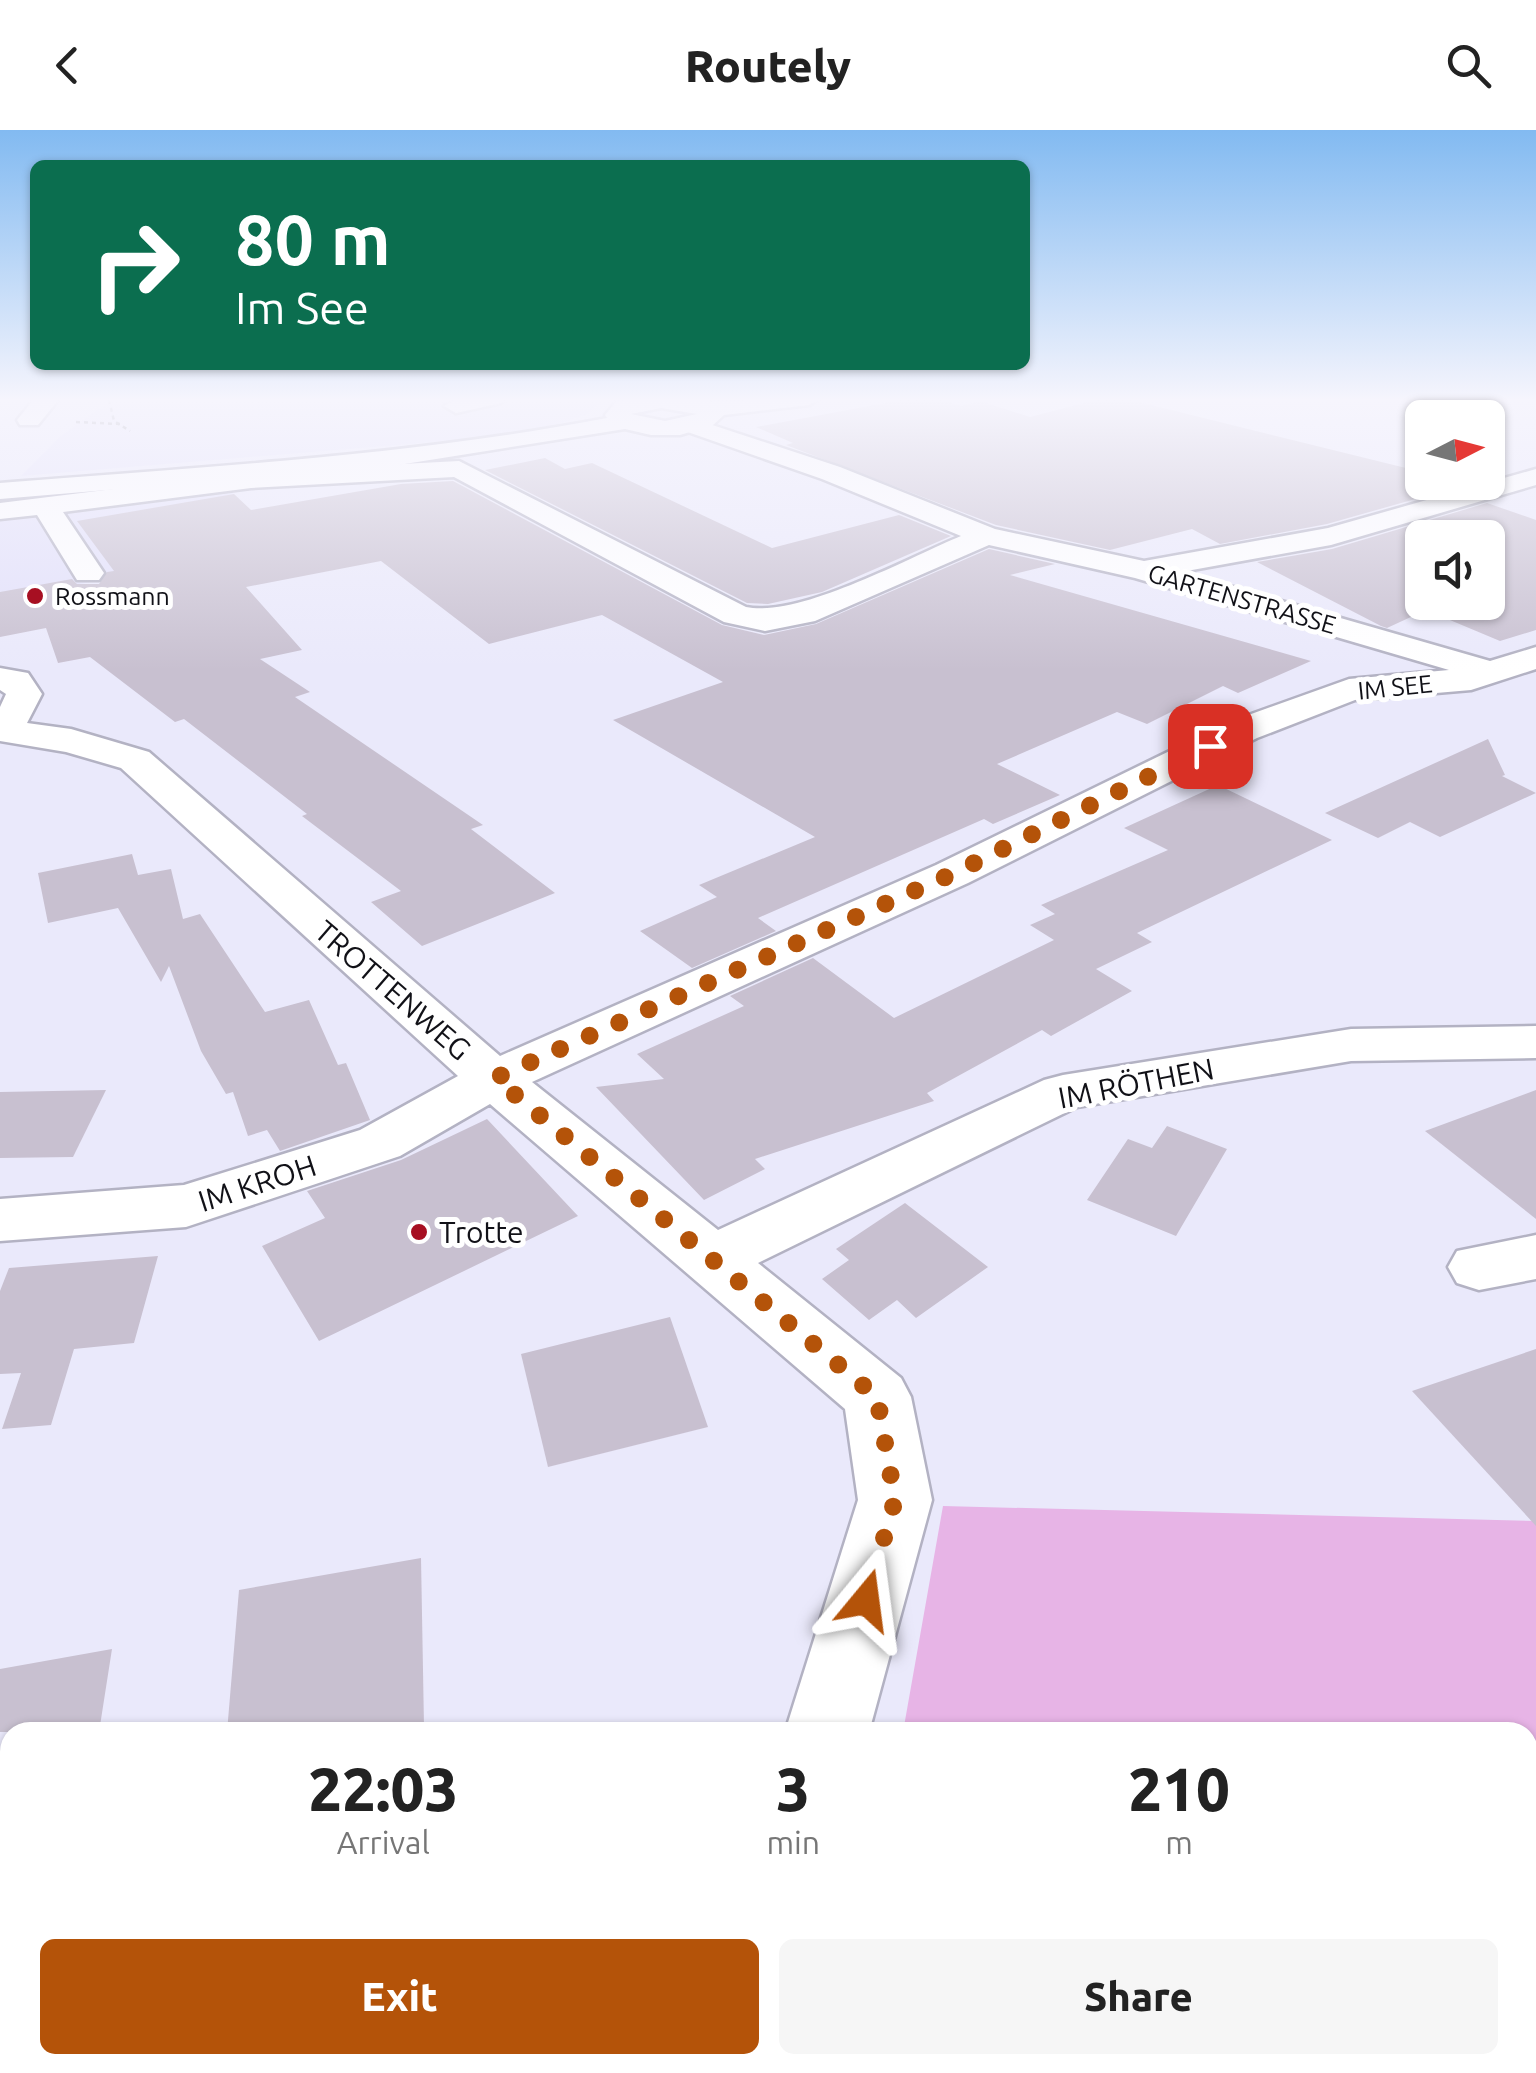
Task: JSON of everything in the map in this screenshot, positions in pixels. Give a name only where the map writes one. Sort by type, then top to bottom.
[{"type":"street","points":[[0,510],[190,489]]},
{"type":"street","points":[[496,489],[736,615],[765,620],[803,614],[986,536]]},
{"type":"street","name":"GARTENSTRASSE","points":[[870,489],[986,536],[1142,570],[1496,672]]},
{"type":"street","points":[[1142,570],[1331,536],[1495,489]]},
{"type":"street","points":[[45,505],[88,574]]},
{"type":"street","name":"IM SEE","points":[[495,1078],[952,874],[1242,730],[1349,690],[1471,679],[1536,656]]},
{"type":"street","name":"TROTTENWEG","points":[[0,678],[15,681],[24,694],[20,709],[0,730]]},
{"type":"street","name":"TROTTENWEG","points":[[0,730],[70,741],[136,760],[495,1078],[877,1397],[895,1500],[830,1722]]},
{"type":"street","name":"IM RÖTHEN","points":[[710,1260],[1063,1092],[1350,1046],[1536,1042]]},
{"type":"street","name":"IM KROH","points":[[0,1220],[186,1206],[380,1143],[495,1078]]},
{"type":"shaded area","points":[[228,489],[284,542],[75,585],[0,637],[0,516]]},
{"type":"shaded area","points":[[943,1506],[1536,1521],[1536,1722],[905,1722]]},
{"type":"building","points":[[374,489],[467,489],[722,625],[764,635],[816,624],[989,549],[1055,564],[1010,575],[1311,661],[1238,693],[1223,686],[1147,724],[1117,712],[997,764],[1060,795],[993,824],[984,819],[758,918],[776,931],[692,968],[640,931],[717,897],[699,885],[815,837],[613,720],[723,682],[602,615],[489,644],[381,561],[246,587],[302,650],[260,659],[310,692],[295,697],[483,825],[471,829],[555,893],[422,946],[371,902],[401,891],[184,719],[175,722],[90,657],[58,663],[46,628],[0,637],[0,592],[72,579],[77,584],[99,584],[107,572],[114,571],[77,521],[234,494],[251,510]]},
{"type":"building","points":[[522,489],[646,489],[772,548],[899,515],[951,536],[822,592],[768,604],[747,603]]},
{"type":"building","points":[[901,489],[1405,489],[1405,500],[1412,500],[1327,524],[1220,544],[1192,529],[1110,550],[996,525]]},
{"type":"building","points":[[1487,503],[1536,520],[1536,630],[1500,641],[1450,620],[1505,620],[1505,520],[1430,520]]},
{"type":"building","points":[[1405,527],[1405,620],[1387,628],[1381,626],[1257,562],[1332,549]]},
{"type":"building","points":[[1488,739],[1505,775],[1502,776],[1536,793],[1440,837],[1410,822],[1378,838],[1325,813]]},
{"type":"building","points":[[1218,785],[1332,840],[1137,933],[1152,942],[1096,969],[1132,991],[1051,1036],[1042,1030],[927,1093],[934,1101],[755,1159],[765,1169],[704,1200],[596,1087],[664,1079],[637,1054],[744,1006],[730,996],[813,958],[894,1018],[1054,940],[1030,925],[1055,914],[1041,905],[1168,850],[1124,828]]},
{"type":"building","points":[[132,854],[138,875],[171,869],[183,919],[200,914],[265,1012],[309,1000],[338,1065],[346,1063],[370,1120],[280,1151],[267,1130],[248,1136],[233,1092],[226,1094],[201,1051],[169,966],[161,982],[118,908],[48,923],[38,873]]},
{"type":"building","points":[[106,1090],[73,1157],[0,1158],[0,1092]]},
{"type":"building","points":[[1536,1090],[1536,1219],[1425,1131]]},
{"type":"building","name":"Trotte","points":[[487,1119],[578,1216],[319,1341],[262,1246],[325,1218],[307,1191],[401,1160]]},
{"type":"building","points":[[1167,1126],[1227,1149],[1176,1236],[1087,1200],[1128,1139],[1152,1148]]},
{"type":"building","points":[[905,1203],[988,1267],[916,1318],[897,1300],[869,1320],[822,1279],[849,1260],[836,1249]]},
{"type":"building","points":[[158,1256],[134,1343],[74,1349],[51,1425],[2,1429],[21,1373],[0,1374],[0,1291],[9,1268]]},
{"type":"building","points":[[670,1317],[708,1427],[548,1467],[521,1354]]},
{"type":"building","points":[[1536,1349],[1536,1526],[1412,1391]]},
{"type":"building","points":[[421,1558],[424,1722],[228,1722],[239,1590]]},
{"type":"building","points":[[112,1649],[101,1722],[0,1722],[0,1669]]},
{"type":"place","name":"Rossmann","points":[[35,596]]},
{"type":"place","name":"Trotte","points":[[419,1232]]},
{"type":"route","points":[[866,1600],[895,1500],[877,1397],[495,1078],[952,874],[1210,746]]}]
